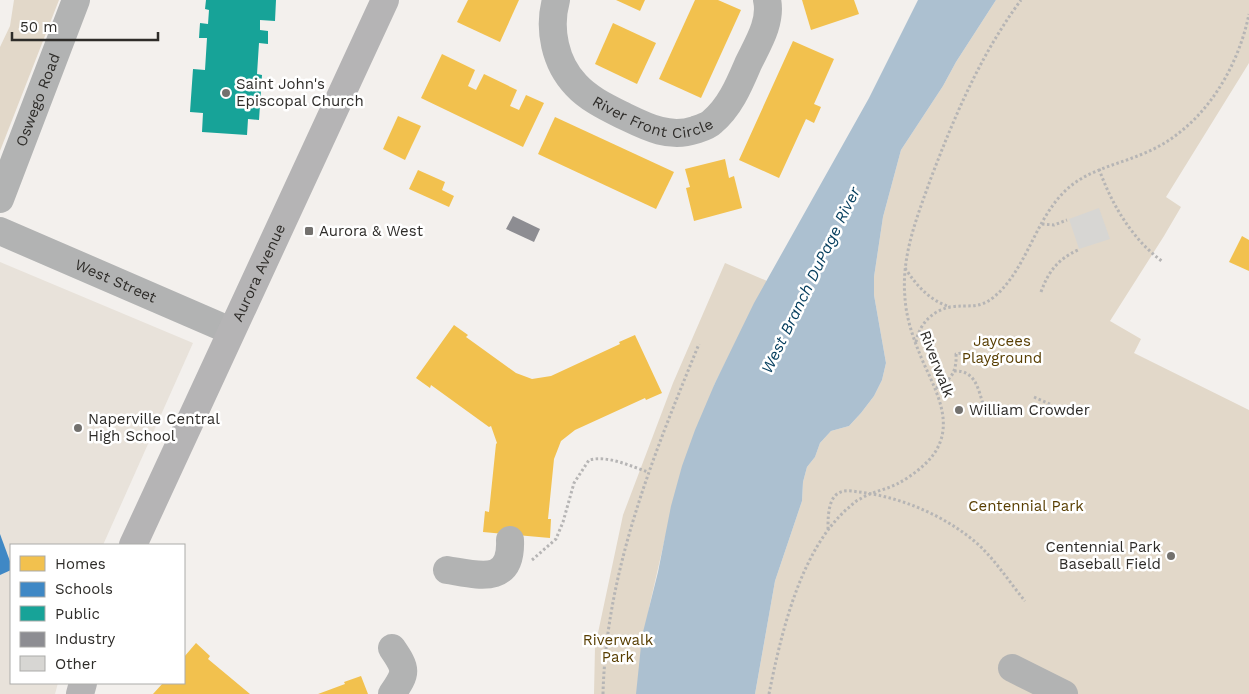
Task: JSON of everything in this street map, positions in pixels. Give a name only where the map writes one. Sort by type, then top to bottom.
[{"type":"main road","name":"Aurora Avenue","points":[[133,544],[385,0]]},
{"type":"street","name":"Oswego Road","points":[[0,199],[76,0]]},
{"type":"street","name":"River Front Circle","points":[[556,0],[553,32],[556,48],[562,64],[575,84],[587,96],[600,104],[661,132],[679,134],[712,122],[728,106],[764,29],[768,6],[767,0]]},
{"type":"street","name":"West Street","points":[[0,231],[231,331]]},
{"type":"street","points":[[447,570],[486,576],[496,573],[506,564],[510,554],[510,540]]},
{"type":"street","points":[[392,648],[403,664],[404,673],[392,694]]},
{"type":"street","points":[[1012,668],[1064,694]]},
{"type":"path","name":"Riverwalk","points":[[769,694],[793,602],[813,554],[828,530],[859,499],[897,484],[922,466],[938,447],[943,417],[936,388],[916,343],[907,314],[905,267],[913,227],[948,134],[991,43],[1021,0]]},
{"type":"path","points":[[905,267],[926,295],[938,303],[950,307],[973,307],[985,303],[995,296],[1015,271],[1053,204],[1073,183],[1099,169],[1159,147],[1175,137],[1190,124],[1207,105],[1230,69],[1241,45],[1249,14]]},
{"type":"path","points":[[1099,169],[1115,205],[1128,226],[1141,243],[1163,262]]},
{"type":"path","points":[[1042,224],[1054,225],[1067,220]]},
{"type":"path","points":[[1041,292],[1054,266],[1078,250]]},
{"type":"path","points":[[916,343],[922,324],[935,314],[950,307]]},
{"type":"path","points":[[603,694],[613,606],[629,532],[648,472],[699,344]]},
{"type":"path","points":[[936,388],[943,384],[954,371],[956,354],[973,351]]},
{"type":"path","points":[[954,371],[960,371],[972,376],[983,404]]},
{"type":"path","points":[[1034,397],[1050,404]]},
{"type":"path","points":[[529,563],[556,539],[574,483],[589,460],[597,458],[607,459],[648,472]]},
{"type":"path","points":[[828,530],[829,512],[835,495],[841,492],[849,490],[874,493],[893,499],[936,516],[974,541],[984,550],[1025,601]]},
{"type":"shaded area","name":"Naperville Central High School","points":[[0,262],[193,343],[103,544],[10,544],[10,684],[58,684],[55,694],[0,694]]},
{"type":"green space","points":[[14,0],[59,0],[0,151],[0,47],[10,26]]},
{"type":"green space","name":"Centennial Park","points":[[996,0],[1249,0],[1249,63],[1166,197],[1181,207],[1110,321],[1141,339],[1134,353],[1249,410],[1249,694],[755,694],[775,581],[802,501],[803,482],[807,467],[815,457],[820,443],[831,431],[849,426],[874,396],[882,380],[886,363],[874,295],[874,277],[883,217],[901,150]]},
{"type":"green space","name":"Riverwalk Park","points":[[725,263],[767,281],[715,383],[665,538],[649,608],[638,694],[594,694],[595,647],[623,515],[673,383]]},
{"type":"water","name":"West Branch DuPage River","points":[[918,0],[996,0],[901,150],[883,217],[874,277],[874,295],[886,363],[882,380],[874,396],[849,426],[831,431],[820,443],[815,457],[807,467],[803,482],[802,501],[775,581],[755,694],[636,694],[642,636],[658,572],[671,506],[682,466],[695,430],[715,383],[754,303],[869,98]]},
{"type":"building: Homes","points":[[468,0],[519,0],[500,42],[457,22]]},
{"type":"building: Homes","points":[[616,0],[645,0],[640,11]]},
{"type":"building: Homes","points":[[695,0],[718,0],[741,10],[701,98],[659,79]]},
{"type":"building: Homes","points":[[802,0],[854,0],[859,14],[811,30]]},
{"type":"building: Homes","points":[[613,23],[656,43],[637,84],[595,64]]},
{"type":"building: Homes","points":[[793,41],[834,59],[814,104],[821,107],[814,123],[806,119],[779,178],[739,160]]},
{"type":"building: Homes","points":[[442,54],[475,70],[468,86],[476,90],[484,74],[517,90],[510,106],[519,110],[526,95],[544,103],[523,147],[421,98]]},
{"type":"building: Homes","points":[[398,116],[421,126],[405,160],[383,149]]},
{"type":"building: Homes","points":[[555,117],[674,172],[656,209],[538,154]]},
{"type":"building: Homes","points":[[725,159],[729,178],[734,176],[742,208],[694,221],[686,188],[690,187],[685,169]]},
{"type":"building: Homes","points":[[418,170],[445,182],[442,190],[454,196],[449,207],[409,189]]},
{"type":"building: Homes","points":[[1242,236],[1249,240],[1249,271],[1229,262]]},
{"type":"building: Homes","points":[[454,325],[468,335],[466,337],[516,373],[532,379],[551,376],[620,344],[619,342],[635,335],[662,393],[646,400],[645,398],[575,430],[561,441],[554,459],[548,519],[551,519],[550,538],[483,532],[485,511],[489,512],[497,443],[491,426],[489,427],[431,385],[430,388],[416,378]]},
{"type":"building: Homes","points":[[196,643],[210,656],[208,659],[250,694],[153,694],[162,684],[185,684],[185,656]]},
{"type":"building: Homes","points":[[361,676],[368,694],[318,694],[345,684],[344,682]]},
{"type":"building: Schools","points":[[0,534],[10,561],[10,570],[0,575]]},
{"type":"building: Public","points":[[206,0],[276,0],[275,21],[260,20],[260,30],[268,31],[268,44],[259,43],[257,74],[262,75],[259,120],[248,119],[247,135],[202,132],[203,113],[190,112],[193,69],[205,70],[207,38],[199,38],[200,23],[208,24],[209,10],[205,9]]},
{"type":"building: Industry","points":[[513,216],[540,229],[534,242],[506,229]]},
{"type":"building: Other","points":[[1099,208],[1110,239],[1079,249],[1069,219]]},
{"type":"place","name":"Saint John's Episcopal Church","points":[[226,93]]},
{"type":"place","name":"Aurora & West","points":[[309,231]]},
{"type":"place","name":"William Crowder","points":[[959,410]]},
{"type":"place","name":"Naperville Central High School","points":[[78,428]]},
{"type":"place","name":"Centennial Park Baseball Field","points":[[1171,556]]},
{"type":"park label","name":"Jaycees Playground","points":[[1002,350]]}]
